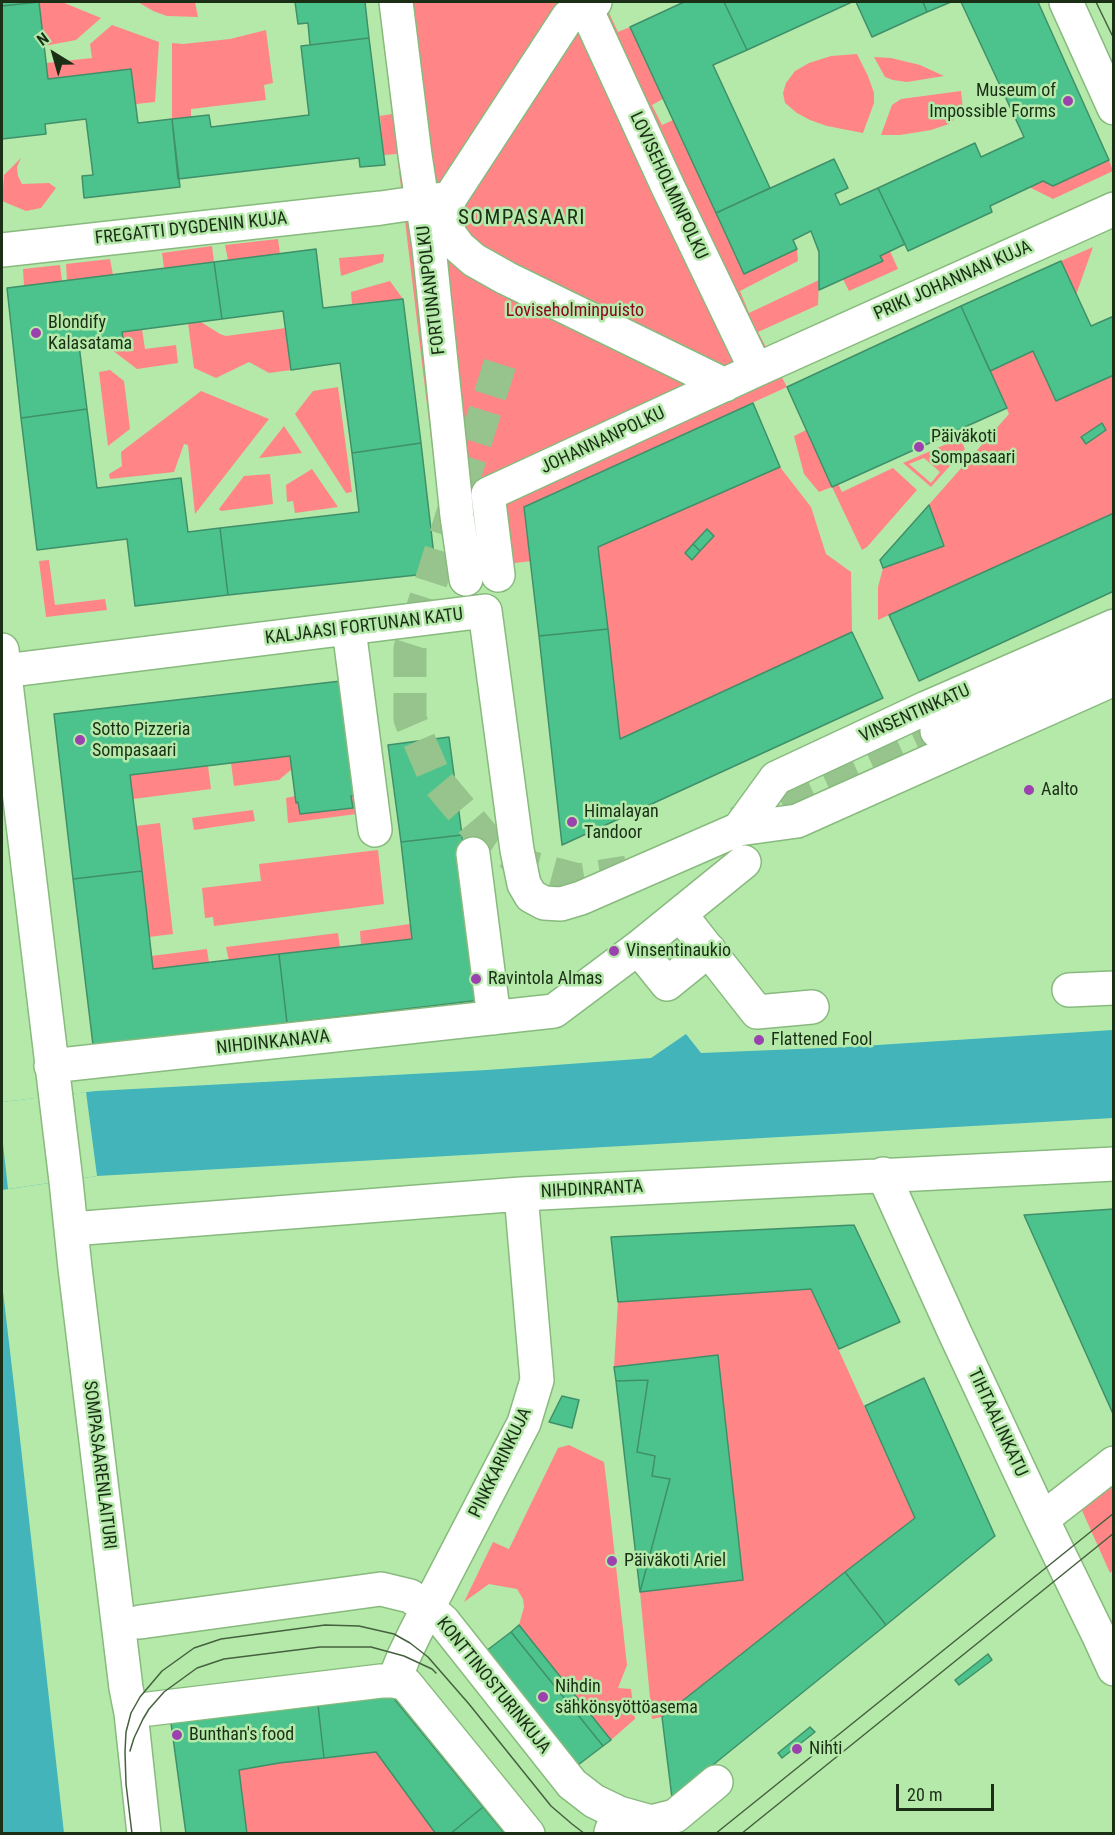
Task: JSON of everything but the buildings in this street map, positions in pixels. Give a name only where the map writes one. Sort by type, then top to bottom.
[{"type":"street","name":"FORTUNANPOLKU","points":[[396,2],[412,204],[429,247],[456,504],[482,577]]},
{"type":"street","points":[[1066,2],[1113,108]]},
{"type":"street","points":[[412,204],[568,17],[588,3]]},
{"type":"street","name":"LOVISEHOLMINPOLKU","points":[[588,3],[668,187],[756,370]]},
{"type":"street","points":[[412,204],[447,209],[446,220],[450,235],[474,261],[725,385]]},
{"type":"street","name":"FREGATTI DYGDENIN KUJA","points":[[2,250],[412,204]]},
{"type":"street","name":"PRIKI JOHANNAN KUJA","points":[[792,354],[1113,209]]},
{"type":"street","name":"JOHANNANPOLKU","points":[[482,577],[488,494],[792,354]]},
{"type":"street","name":"KALJAASI FORTUNAN KATU","points":[[3,661],[349,630],[485,611],[517,850],[524,884],[531,896],[544,903],[561,904],[581,898],[739,829]]},
{"type":"street","name":"VINSENTINKATU","points":[[739,829],[776,778],[926,708],[1113,626]]},
{"type":"street","points":[[349,630],[375,830]]},
{"type":"street","points":[[937,731],[1113,651]]},
{"type":"street","name":"SOMPASAARENLAITURI","points":[[3,661],[144,1833]]},
{"type":"street","points":[[739,829],[797,821],[1113,679]]},
{"type":"street","points":[[473,854],[494,1018]]},
{"type":"street","name":"NIHDINKANAVA","points":[[53,1081],[554,1011],[638,948],[744,862]]},
{"type":"street","points":[[680,914],[757,1012],[812,1007]]},
{"type":"street","points":[[638,948],[669,987],[709,950]]},
{"type":"street","points":[[1069,990],[1113,988]]},
{"type":"street","name":"NIHDINRANTA","points":[[71,1229],[521,1194],[1113,1164]]},
{"type":"street","name":"TIHTAALINKATU","points":[[884,1174],[963,1352],[1113,1669]]},
{"type":"street","name":"PINKKARINKUJA","points":[[394,1681],[428,1608],[524,1423],[537,1380],[521,1194]]},
{"type":"street","points":[[1050,1513],[1113,1463]]},
{"type":"street","name":"KONTTINOSTURINKUJA","points":[[140,1622],[381,1589],[410,1596],[443,1621],[572,1784],[594,1801],[615,1823],[651,1822],[675,1816],[716,1782]]},
{"type":"street","points":[[149,1709],[381,1681],[406,1684],[528,1833]]},
{"type":"green space","points":[[39,2],[62,2],[101,18],[76,40],[44,46]]},
{"type":"green space","points":[[138,2],[195,2],[198,17],[167,16]]},
{"type":"green space","name":"Loviseholminpuisto","points":[[379,2],[604,2],[618,32],[630,27],[663,99],[652,105],[662,125],[673,120],[744,274],[797,249],[798,261],[740,291],[749,313],[819,280],[818,305],[758,332],[787,387],[524,507],[531,561],[447,572],[397,154],[384,155],[380,116],[392,114]]},
{"type":"green space","points":[[112,25],[159,42],[155,102],[136,104],[131,69],[48,79],[46,63],[92,58],[90,44]]},
{"type":"green space","points":[[266,30],[273,83],[264,85],[266,100],[191,109],[191,117],[172,119],[172,43],[230,39]]},
{"type":"green space","points":[[857,54],[874,93],[874,103],[863,133],[810,120],[785,103],[783,93],[786,83],[795,71],[809,63],[831,56]]},
{"type":"green space","points":[[874,57],[891,58],[920,65],[944,76],[907,82],[893,80],[885,77]]},
{"type":"green space","points":[[961,91],[963,109],[949,124],[931,130],[900,135],[881,135],[892,105],[901,99]]},
{"type":"green space","points":[[21,158],[17,167],[22,184],[49,183],[56,188],[41,208],[26,211],[2,201],[4,175]]},
{"type":"green space","points":[[1109,160],[1113,171],[1053,199],[1029,187],[1043,181],[1054,186]]},
{"type":"green space","points":[[278,239],[280,254],[228,260],[225,245]]},
{"type":"green space","points":[[212,246],[214,262],[164,268],[162,253]]},
{"type":"green space","points":[[1093,247],[1076,295],[1061,261]]},
{"type":"green space","points":[[890,251],[898,269],[849,291],[843,279],[883,261],[880,256]]},
{"type":"green space","points":[[384,254],[383,262],[341,276],[339,258]]},
{"type":"green space","points":[[110,259],[113,275],[67,281],[66,264]]},
{"type":"green space","points":[[60,265],[62,281],[24,286],[23,269]]},
{"type":"green space","points":[[390,281],[403,299],[352,304],[351,292]]},
{"type":"green space","points":[[201,322],[226,336],[286,328],[291,370],[269,373],[249,362],[216,378],[194,368],[188,323]]},
{"type":"green space","points":[[142,329],[145,349],[176,345],[178,363],[137,369],[112,350],[111,341],[123,338],[122,332]]},
{"type":"green space","points":[[1033,351],[1056,401],[1113,375],[1113,513],[878,620],[878,587],[883,568],[880,560],[1009,414],[990,371]]},
{"type":"green space","points":[[110,370],[124,381],[130,429],[108,446],[99,372]]},
{"type":"green space","points":[[338,387],[352,492],[346,493],[295,414],[313,391]]},
{"type":"green space","points":[[201,391],[269,419],[195,514],[188,445],[184,444],[174,472],[110,479],[109,474],[122,466],[121,452]]},
{"type":"green space","points":[[284,426],[302,453],[259,458]]},
{"type":"green space","points":[[806,430],[832,486],[838,484],[842,492],[893,468],[917,490],[862,550],[832,487],[819,492],[804,474],[794,436]]},
{"type":"green space","points":[[960,438],[965,449],[931,487],[903,463]],"holes":[[[924,458],[940,472],[931,483],[909,464]]]},
{"type":"green space","points":[[780,467],[811,507],[826,554],[851,572],[852,632],[620,739],[598,547]]},
{"type":"green space","points":[[312,469],[338,507],[295,513],[293,501],[287,502],[286,485]]},
{"type":"green space","points":[[270,474],[273,504],[221,511],[219,509],[244,476]]},
{"type":"green space","points":[[49,560],[55,605],[105,599],[107,610],[46,617],[39,561]]},
{"type":"green space","points":[[290,756],[292,769],[279,780],[234,786],[231,763]]},
{"type":"green space","points":[[208,766],[211,789],[133,799],[130,775]]},
{"type":"green space","points":[[295,796],[300,814],[353,808],[351,796],[354,796],[364,813],[288,823],[286,798]]},
{"type":"green space","points":[[253,810],[255,821],[194,830],[192,818]]},
{"type":"green space","points":[[160,823],[173,934],[149,937],[136,826]]},
{"type":"green space","points":[[378,850],[384,904],[214,926],[213,917],[205,918],[202,888],[261,881],[259,864]]},
{"type":"green space","points":[[410,924],[412,939],[361,945],[360,931]]},
{"type":"green space","points":[[338,933],[340,947],[229,961],[226,947]]},
{"type":"green space","points":[[207,949],[209,963],[153,969],[151,956]]},
{"type":"green space","points":[[811,1289],[915,1518],[662,1717],[652,1719],[640,1592],[743,1580],[718,1355],[614,1367],[618,1302]]},
{"type":"green space","points":[[569,1445],[604,1462],[627,1665],[618,1688],[631,1689],[635,1719],[611,1740],[546,1677],[511,1632],[519,1625],[524,1607],[523,1599],[517,1589],[489,1584],[464,1602],[493,1542],[509,1549],[558,1448]]},
{"type":"green space","points":[[1113,1479],[1114,1570],[1110,1573],[1080,1506]]},
{"type":"green space","points":[[376,1752],[436,1833],[247,1833],[239,1770]]},
{"type":"water","points":[[1113,1030],[1113,1118],[97,1176],[2,1190],[2,1102],[96,1091],[487,1070],[651,1058],[686,1034],[701,1053],[846,1047]]},
{"type":"water","points":[[2,1283],[15,1394],[64,1833],[2,1833]]},
{"type":"pier","points":[[86,1092],[97,1176],[8,1189],[2,1135],[2,1102]]},
{"type":"tunnel","points":[[500,364],[410,648],[410,719],[436,780],[484,837],[530,867],[578,880],[627,872]]},
{"type":"tunnel","points":[[737,823],[937,731]]},
{"type":"tram line","points":[[1096,2],[1114,39]]},
{"type":"tram line","points":[[715,1834],[1114,1513]]},
{"type":"tram line","points":[[741,1834],[1114,1533]]},
{"type":"tram line","points":[[132,1834],[126,1784],[126,1732],[131,1713],[140,1697],[162,1671],[194,1648],[221,1639],[325,1625],[359,1626],[394,1634],[428,1657],[551,1806],[585,1834]]},
{"type":"tram line","points":[[130,1751],[143,1719],[164,1692],[197,1668],[224,1659],[320,1647],[371,1647],[404,1656],[436,1673]]},
{"type":"place","name":"Museum of Impossible Forms","points":[[1068,101]]},
{"type":"place","name":"Blondify Kalasatama","points":[[36,333]]},
{"type":"place","name":"Päiväkoti Sompasaari","points":[[919,447]]},
{"type":"place","name":"Sotto Pizzeria Sompasaari","points":[[80,740]]},
{"type":"place","name":"Aalto","points":[[1029,790]]},
{"type":"place","name":"Himalayan Tandoor","points":[[572,822]]},
{"type":"place","name":"Vinsentinaukio","points":[[614,951]]},
{"type":"place","name":"Ravintola Almas","points":[[476,979]]},
{"type":"place","name":"Flattened Fool","points":[[759,1040]]},
{"type":"place","name":"Päiväkoti Ariel","points":[[612,1561]]},
{"type":"place","name":"Nihdin sähkönsyöttöasema","points":[[543,1697]]},
{"type":"place","name":"Bunthan's food","points":[[177,1735]]},
{"type":"place","name":"Nihti","points":[[797,1749]]},
{"type":"district","name":"SOMPASAARI","points":[[522,219]]}]
